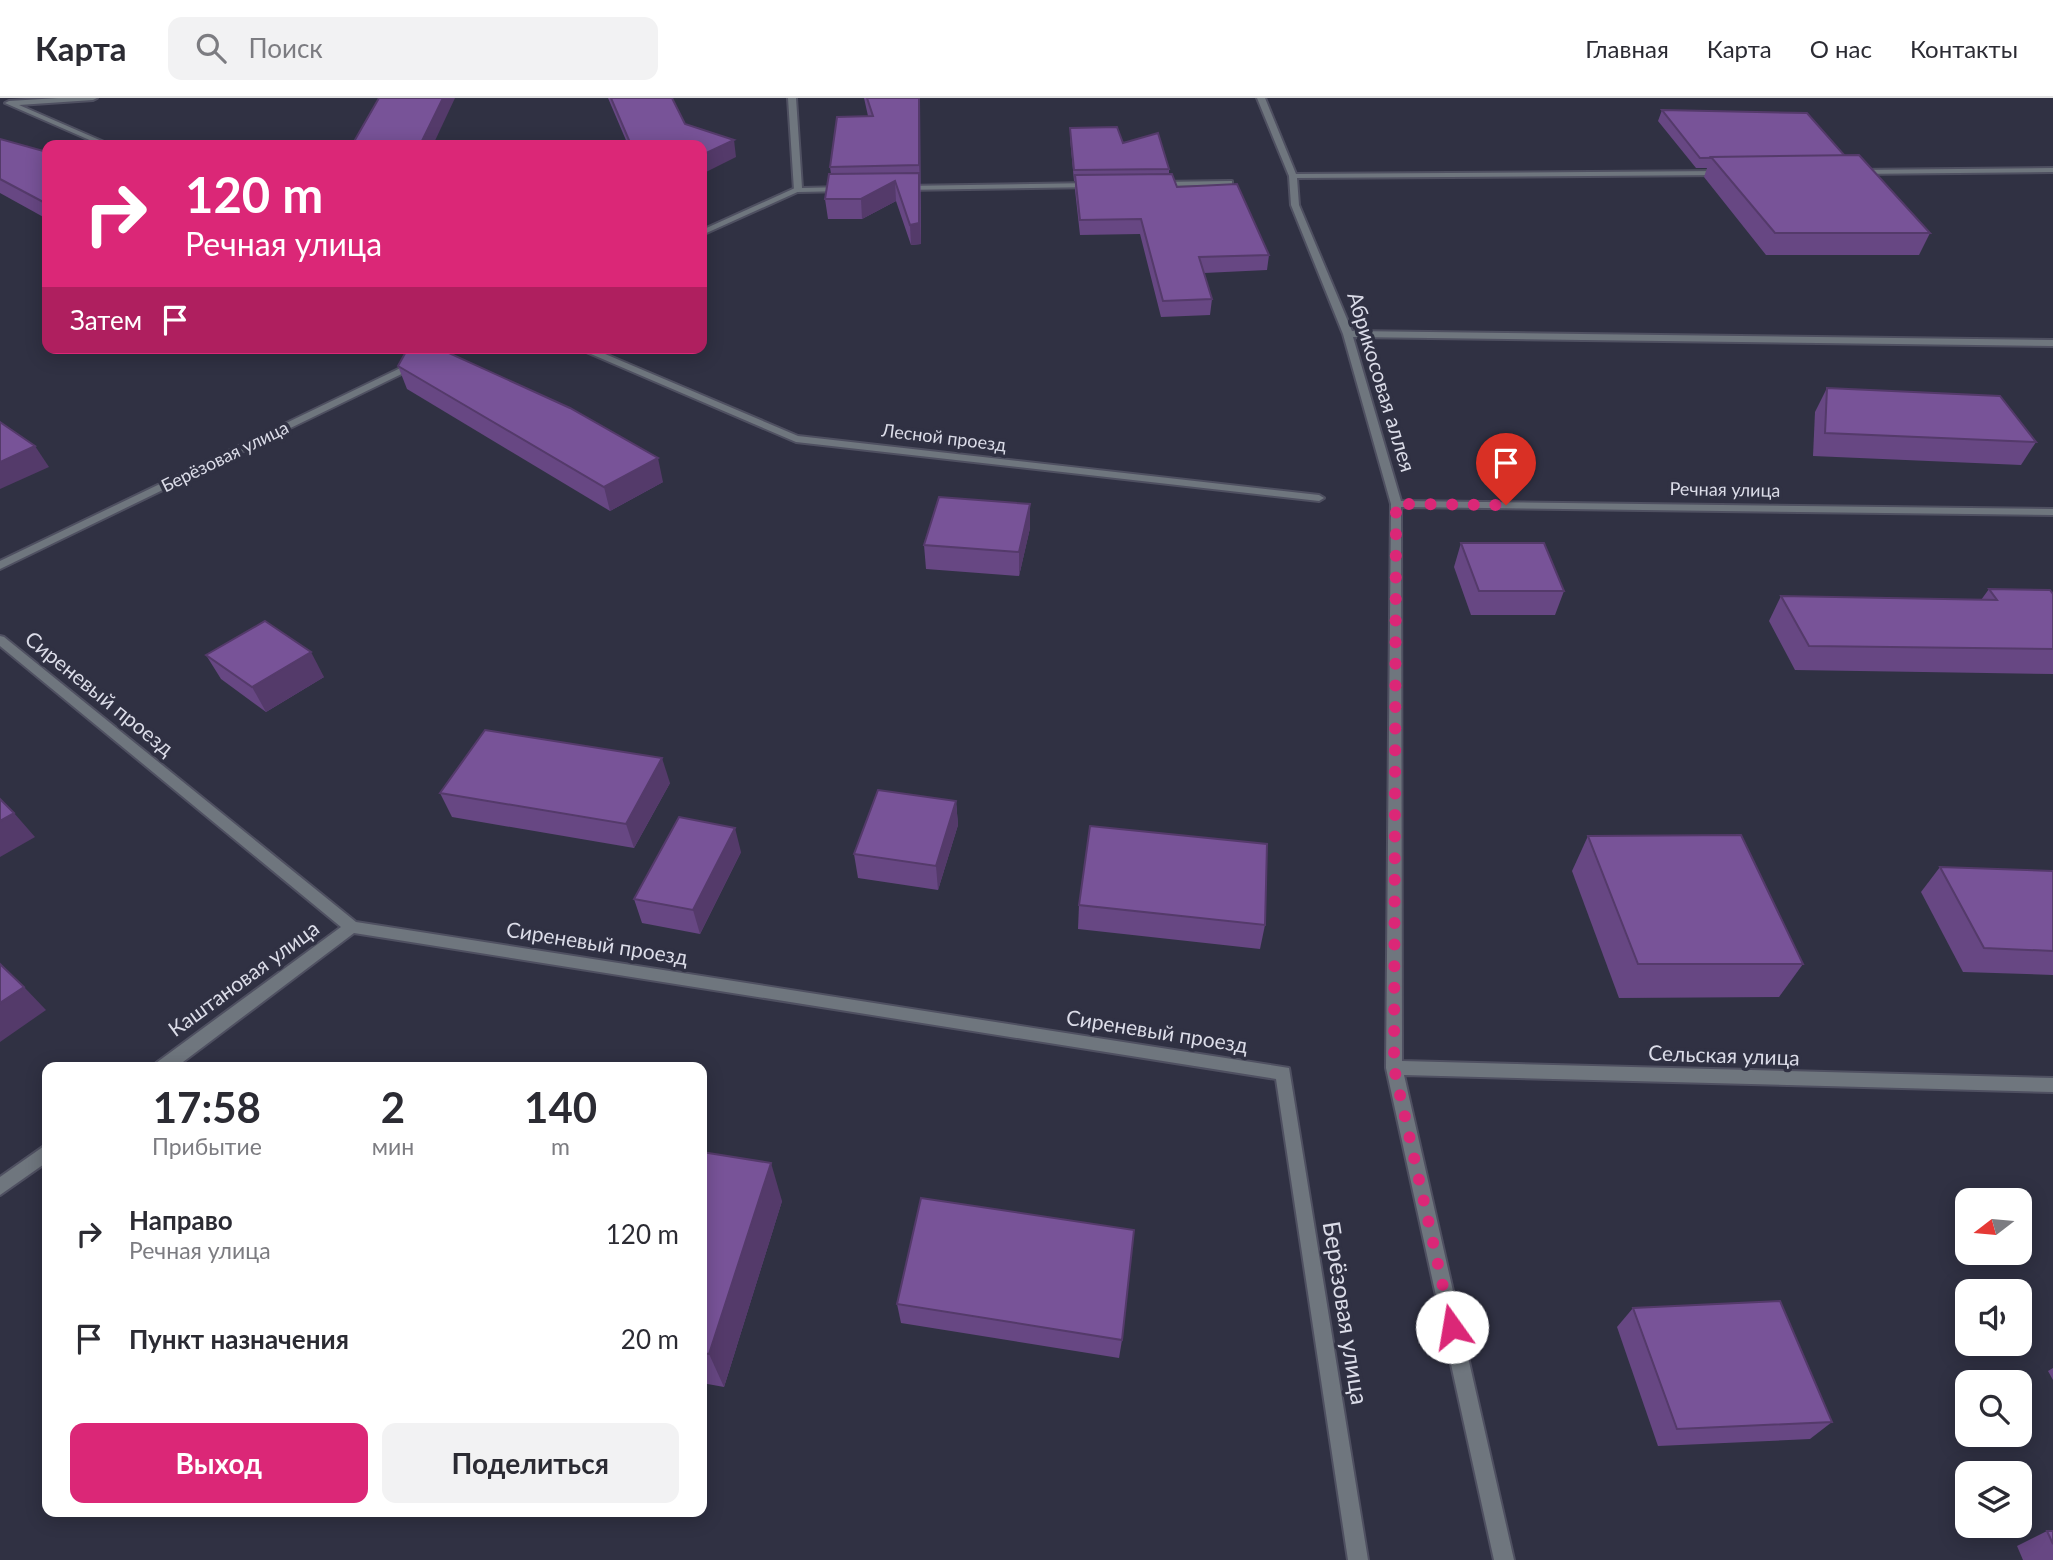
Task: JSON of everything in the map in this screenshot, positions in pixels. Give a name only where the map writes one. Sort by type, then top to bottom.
[{"type":"street","points":[[4,103],[93,98]]},
{"type":"street","points":[[792,98],[798,190]]},
{"type":"street","name":"Абрикосовая аллея","points":[[1261,98],[1293,176],[1296,205],[1348,334],[1396,504],[1394,1068],[1504,1560]]},
{"type":"street","points":[[4,103],[95,140]]},
{"type":"street","points":[[1846,172],[2053,170]]},
{"type":"street","points":[[1293,176],[1735,173]]},
{"type":"street","points":[[1146,185],[1229,183]]},
{"type":"street","points":[[895,188],[1104,185]]},
{"type":"street","points":[[707,231],[798,190],[854,189]]},
{"type":"street","points":[[1348,334],[2053,343]]},
{"type":"street","name":"Берёзовая улица","points":[[0,565],[438,354]]},
{"type":"street","name":"Лесной проезд","points":[[596,354],[796,439],[1319,498]]},
{"type":"street","name":"Речная улица","points":[[1396,504],[2053,512]]},
{"type":"street","name":"Сиреневый проезд","points":[[0,640],[352,927],[1283,1073]]},
{"type":"street","name":"Каштановая улица","points":[[170,1062],[352,927]]},
{"type":"street","name":"Сельская улица","points":[[1394,1068],[2053,1085]]},
{"type":"street","name":"Берёзовая улица","points":[[1283,1073],[1358,1560]]},
{"type":"street","points":[[0,1187],[42,1156]]},
{"type":"building","points":[[379,98],[443,98],[422,140],[355,140]]},
{"type":"building","points":[[611,98],[672,98],[685,124],[734,140],[707,153],[707,140],[629,140]]},
{"type":"building","points":[[867,98],[919,98],[919,165],[830,167],[837,117],[873,116]]},
{"type":"building","points":[[1662,110],[1807,113],[1845,156],[1700,158]]},
{"type":"building","points":[[1117,127],[1123,143],[1158,133],[1169,169],[1074,170],[1070,128]]},
{"type":"building","points":[[0,139],[42,151],[42,201],[0,179]]},
{"type":"building","points":[[1859,155],[1930,233],[1775,233],[1711,157]]},
{"type":"building","points":[[919,173],[919,223],[910,225],[895,181],[861,199],[825,199],[829,174]]},
{"type":"building","points":[[1172,174],[1177,187],[1237,184],[1269,255],[1199,257],[1212,299],[1163,301],[1141,219],[1080,220],[1075,175]]},
{"type":"building","points":[[405,354],[451,354],[570,408],[658,458],[604,487],[398,366]]},
{"type":"building","points":[[1827,388],[2000,396],[2036,442],[1825,433]]},
{"type":"building","points":[[0,422],[35,446],[0,462]]},
{"type":"building","points":[[939,497],[1030,504],[1019,552],[924,545]]},
{"type":"building","points":[[1461,543],[1544,543],[1564,591],[1479,591]]},
{"type":"building","points":[[1989,589],[2050,590],[2053,594],[2053,649],[1809,646],[1781,596],[1997,600]]},
{"type":"building","points":[[265,621],[311,652],[252,687],[206,655]]},
{"type":"building","points":[[485,730],[662,758],[626,824],[440,793]]},
{"type":"building","points":[[878,790],[956,801],[936,866],[854,854]]},
{"type":"building","points":[[0,799],[14,813],[0,821]]},
{"type":"building","points":[[679,817],[735,828],[693,910],[634,899]]},
{"type":"building","points":[[1090,826],[1267,844],[1265,925],[1079,905]]},
{"type":"building","points":[[1741,835],[1803,964],[1638,964],[1588,836]]},
{"type":"building","points":[[1940,867],[2053,871],[2053,951],[1984,948]]},
{"type":"building","points":[[0,964],[24,987],[0,1003]]},
{"type":"building","points":[[707,1153],[771,1163],[707,1354]]},
{"type":"building","points":[[921,1198],[1134,1230],[1122,1340],[897,1304]]},
{"type":"building","points":[[1780,1301],[1832,1422],[1677,1429],[1633,1308]]},
{"type":"building","points":[[2047,1531],[2053,1531],[2053,1544]]},
{"type":"route","points":[[1452,1327],[1394,1068],[1396,504],[1506,505]]}]
